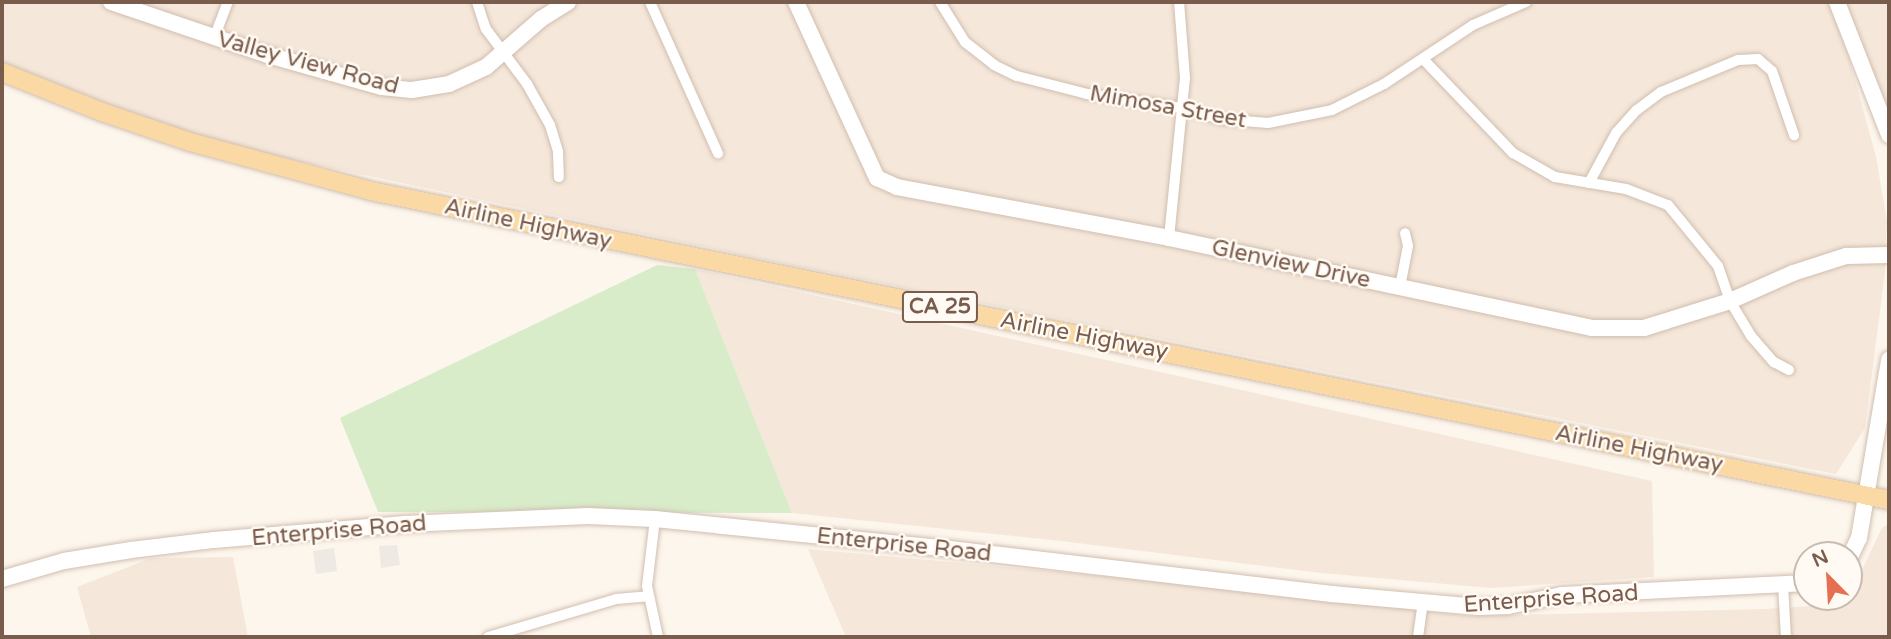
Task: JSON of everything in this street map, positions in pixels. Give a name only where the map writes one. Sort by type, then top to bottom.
[{"type":"main road","name":"Airline Highway","points":[[2,72],[102,112],[190,142],[371,191],[1889,500]]},
{"type":"street","name":"Valley View Road","points":[[111,2],[214,38],[339,76],[401,90],[428,89],[460,81],[503,54],[541,19],[568,2]]},
{"type":"street","points":[[214,38],[228,2]]},
{"type":"street","points":[[477,2],[486,29],[527,84],[550,125],[558,152],[559,177]]},
{"type":"street","points":[[650,2],[718,153]]},
{"type":"street","name":"Glenview Drive","points":[[796,2],[877,178],[897,187],[1169,238],[1592,328],[1644,328],[1730,301],[1793,273],[1846,256],[1889,255]]},
{"type":"street","name":"Mimosa Street","points":[[940,2],[965,42],[980,56],[1006,71],[1087,94],[1182,108],[1237,122],[1268,123],[1309,117],[1353,100],[1424,60],[1465,29],[1526,2]]},
{"type":"street","points":[[1169,238],[1185,78],[1179,2]]},
{"type":"street","points":[[1837,2],[1889,135]]},
{"type":"street","points":[[1589,183],[1616,133],[1637,110],[1661,92],[1738,60],[1758,59],[1772,71],[1794,135]]},
{"type":"street","points":[[1424,60],[1513,153],[1555,177],[1626,188],[1668,205],[1718,266],[1730,301],[1751,336],[1774,362],[1789,370]]},
{"type":"street","points":[[1400,287],[1408,246],[1405,233]]},
{"type":"street","points":[[1857,541],[1889,360]]},
{"type":"street","name":"Enterprise Road","points":[[2,579],[91,557],[214,540],[405,524],[544,517],[655,519],[1423,603],[1508,606],[1562,596],[1793,584]]},
{"type":"street","points":[[655,519],[648,596],[659,637]]},
{"type":"street","points":[[1783,584],[1786,637]]},
{"type":"street","points":[[488,637],[616,599],[648,596]]},
{"type":"street","points":[[1418,637],[1423,603]]},
{"type":"shaded area","points":[[2,2],[1834,2],[1876,157],[1887,221],[1885,272],[1865,428],[1836,474],[757,258],[289,159],[125,117],[2,64]]},
{"type":"shaded area","points":[[1837,2],[1889,2],[1889,122]]},
{"type":"shaded area","points":[[695,269],[1652,481],[1654,577],[1491,588],[1321,573],[1061,541],[792,513]]},
{"type":"shaded area","points":[[1889,523],[1889,637],[846,637],[808,549],[1201,585],[1467,616],[1793,607],[1793,611],[1863,611],[1863,567],[1882,528]]},
{"type":"shaded area","points":[[397,545],[400,565],[381,568],[379,546]]},
{"type":"shaded area","points":[[334,548],[337,571],[316,574],[313,551]]},
{"type":"shaded area","points":[[233,557],[248,637],[91,637],[77,587],[151,558]]},
{"type":"green space","points":[[657,265],[695,269],[792,513],[378,512],[340,418]]}]
